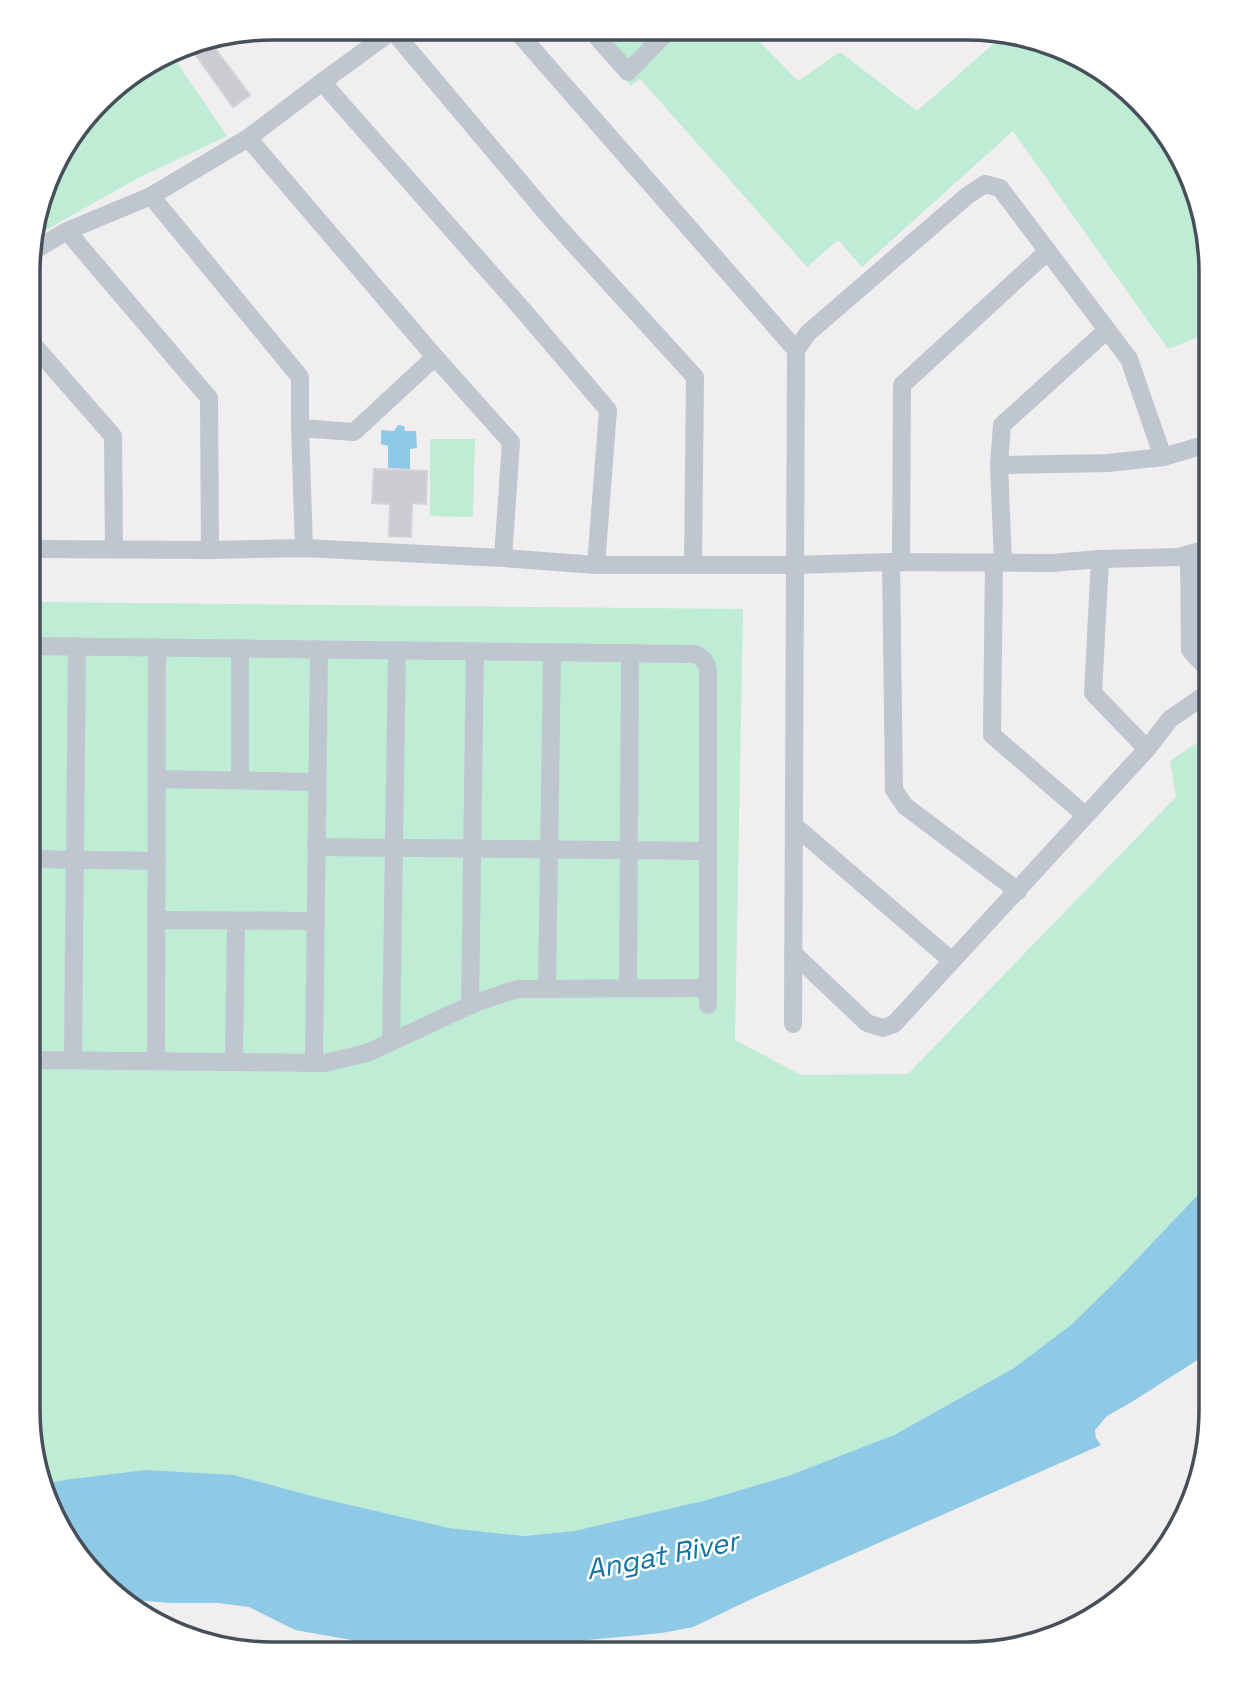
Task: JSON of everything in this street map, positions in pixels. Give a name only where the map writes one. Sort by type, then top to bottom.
[{"type":"street","points":[[42,245],[66,230],[151,196],[248,138],[380,40]]},
{"type":"street","points":[[402,40],[553,221],[695,377],[694,565]]},
{"type":"street","points":[[525,40],[796,350]]},
{"type":"street","points":[[600,40],[628,72],[659,40]]},
{"type":"street","points":[[321,82],[608,410],[596,565]]},
{"type":"street","points":[[248,138],[511,442],[503,558]]},
{"type":"street","points":[[793,1024],[796,350],[808,332],[968,195],[985,184],[1000,188],[1129,359],[1163,457]]},
{"type":"street","points":[[151,196],[300,377],[304,548]]},
{"type":"street","points":[[66,230],[209,398],[210,550]]},
{"type":"street","points":[[1018,891],[905,806],[894,790],[896,562],[902,384],[1048,251]]},
{"type":"street","points":[[1085,815],[992,734],[999,562],[999,465],[1002,425],[1107,330]]},
{"type":"street","points":[[40,352],[113,436],[114,550]]},
{"type":"street","points":[[300,428],[354,432],[435,357]]},
{"type":"street","points":[[999,465],[1108,463],[1163,457],[1199,447]]},
{"type":"street","points":[[40,549],[304,548],[596,565],[1052,563],[1180,557],[1199,551]]},
{"type":"street","points":[[1189,554],[1190,650],[1199,659]]},
{"type":"street","points":[[1100,559],[1093,693],[1147,749]]},
{"type":"street","points":[[40,646],[695,654],[704,659],[707,665],[708,851],[708,997],[628,988],[517,989],[470,1005],[367,1053],[324,1063],[40,1060]]},
{"type":"street","points":[[73,1060],[77,646]]},
{"type":"street","points":[[156,1061],[157,647]]},
{"type":"street","points":[[240,648],[240,780]]},
{"type":"street","points":[[314,1063],[319,649]]},
{"type":"street","points":[[391,1042],[397,650]]},
{"type":"street","points":[[470,1005],[475,652]]},
{"type":"street","points":[[547,988],[552,652]]},
{"type":"street","points":[[628,988],[630,653]]},
{"type":"street","points":[[793,953],[867,1023],[883,1028],[894,1024],[1147,749],[1170,719],[1199,699]]},
{"type":"street","points":[[158,779],[317,782]]},
{"type":"street","points":[[795,826],[952,961]]},
{"type":"street","points":[[316,847],[708,851]]},
{"type":"street","points":[[40,859],[157,861]]},
{"type":"street","points":[[156,920],[315,922]]},
{"type":"street","points":[[234,1062],[236,921]]},
{"type":"green space","points":[[591,40],[758,40],[798,81],[840,52],[917,111],[996,42],[1027,48],[1056,58],[1096,79],[1120,98],[1160,143],[1175,169],[1191,212],[1197,242],[1199,337],[1168,349],[1013,131],[862,267],[838,240],[807,267],[640,79],[631,86]]},
{"type":"green space","points":[[176,61],[227,136],[138,178],[44,231],[58,183],[71,156],[88,131],[119,98],[143,79]]},
{"type":"green space","points":[[430,439],[475,439],[473,517],[430,516]]},
{"type":"green space","points":[[40,602],[743,609],[735,1040],[801,1075],[908,1074],[1176,797],[1170,761],[1199,741],[1198,1194],[1072,1324],[1014,1368],[894,1435],[788,1476],[707,1500],[574,1531],[524,1536],[449,1528],[234,1475],[52,1482],[45,1455],[40,1410]]},
{"type":"water","points":[[398,425],[404,426],[405,431],[416,431],[417,448],[410,449],[410,469],[388,468],[388,446],[381,444],[381,430],[394,431]]},
{"type":"water","name":"Angat River","points":[[1198,1194],[1198,1360],[1107,1416],[1095,1430],[1101,1445],[693,1627],[662,1633],[566,1642],[363,1642],[295,1630],[249,1607],[218,1603],[140,1600],[98,1563],[79,1539],[64,1513],[52,1482],[146,1470],[234,1475],[449,1528],[524,1536],[574,1531],[707,1500],[788,1476],[894,1435],[1014,1368],[1072,1324]]},
{"type":"building","points":[[214,48],[250,95],[233,107],[195,54]]},
{"type":"building","points":[[374,469],[427,471],[426,504],[412,503],[411,537],[389,536],[390,504],[372,503]]}]
